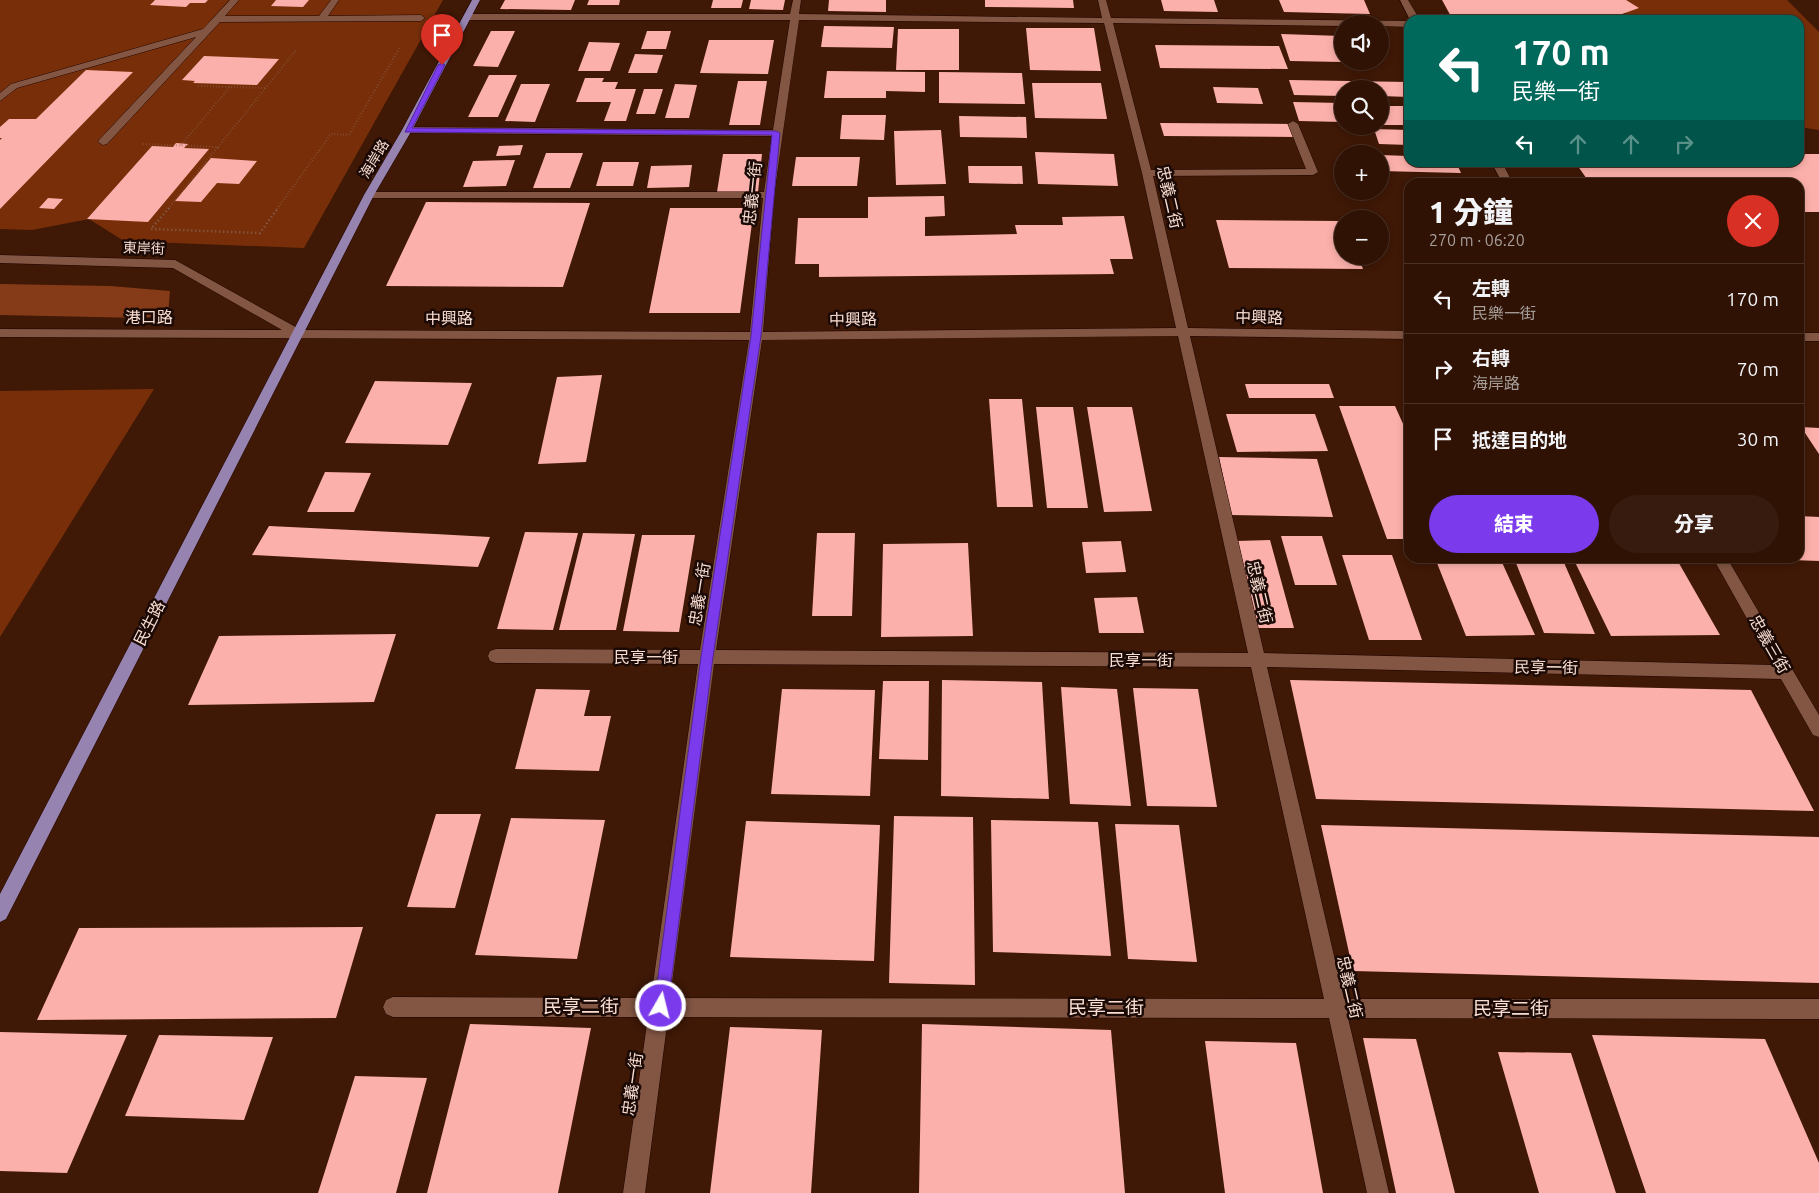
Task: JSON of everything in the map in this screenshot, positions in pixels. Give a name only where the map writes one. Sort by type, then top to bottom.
[{"type":"main road","name":"海岸路","points":[[298,334],[369,195],[407,130],[476,0]]},
{"type":"main road","name":"民生路","points":[[0,913],[298,334]]},
{"type":"street","points":[[103,142],[235,0]]},
{"type":"street","points":[[321,19],[335,0]]},
{"type":"street","name":"忠義一街","points":[[634,1193],[661,1006],[707,657],[756,336],[768,195],[776,133],[798,0]]},
{"type":"street","name":"忠義二街","points":[[1102,0],[1147,173],[1378,1193]]},
{"type":"street","points":[[1404,0],[1412,15]]},
{"type":"street","points":[[467,16],[795,17],[1404,24]]},
{"type":"street","points":[[218,19],[421,18]]},
{"type":"street","points":[[0,98],[14,86],[206,31]]},
{"type":"street","points":[[1147,173],[1312,172],[1293,124]]},
{"type":"street","points":[[407,130],[776,133]]},
{"type":"street","points":[[1499,167],[1505,178]]},
{"type":"street","points":[[369,195],[768,195]]},
{"type":"street","name":"東岸街","points":[[0,259],[175,264],[298,334]]},
{"type":"street","name":"中興路","points":[[298,334],[756,336],[1183,332],[1404,335]]},
{"type":"street","name":"港口路","points":[[0,333],[298,334]]},
{"type":"street","points":[[1804,338],[1819,337]]},
{"type":"street","name":"忠義三街","points":[[1723,563],[1819,730]]},
{"type":"street","name":"民享一街","points":[[496,656],[1257,660],[1785,672]]},
{"type":"street","name":"民享二街","points":[[393,1007],[1819,1009]]},
{"type":"path","points":[[321,19],[152,229],[260,234],[331,134],[349,134],[407,36],[421,18]]},
{"type":"path","points":[[157,84],[265,88]]},
{"type":"path","points":[[181,145],[230,87]]},
{"type":"path","points":[[174,145],[218,146]]},
{"type":"shaded area","points":[[0,0],[443,0],[304,248],[124,241],[89,219],[32,230],[0,229]]},
{"type":"shaded area","points":[[1615,0],[1787,0],[1802,15],[1627,15]]},
{"type":"shaded area","points":[[1804,17],[1819,32],[1819,130],[1804,128]]},
{"type":"shaded area","points":[[0,284],[110,286],[170,291],[168,314],[143,318],[0,315]]},
{"type":"shaded area","points":[[154,389],[0,637],[0,391]]},
{"type":"building","points":[[155,0],[208,0],[205,3],[190,3],[186,7],[150,5]]},
{"type":"building","points":[[276,0],[309,0],[303,7],[271,6]]},
{"type":"building","points":[[505,0],[575,0],[571,10],[500,9]]},
{"type":"building","points":[[589,0],[620,0],[619,5],[587,5]]},
{"type":"building","points":[[713,0],[743,0],[741,8],[711,8]]},
{"type":"building","points":[[751,0],[785,0],[783,10],[749,9]]},
{"type":"building","points":[[829,0],[886,0],[886,12],[828,11]]},
{"type":"building","points":[[985,0],[1073,0],[1074,8],[985,7]]},
{"type":"building","points":[[1161,0],[1214,0],[1218,12],[1164,11]]},
{"type":"building","points":[[1279,0],[1364,0],[1370,14],[1284,12]]},
{"type":"building","points":[[1442,0],[1626,0],[1639,8],[1619,15],[1450,15]]},
{"type":"building","points":[[824,26],[894,27],[892,48],[821,47]]},
{"type":"building","points":[[1026,28],[1094,28],[1101,71],[1030,70]]},
{"type":"building","points":[[898,29],[959,29],[959,70],[896,70]]},
{"type":"building","points":[[491,31],[515,31],[498,67],[473,66]]},
{"type":"building","points":[[647,31],[671,31],[666,49],[641,49]]},
{"type":"building","points":[[1281,34],[1334,36],[1334,62],[1290,61]]},
{"type":"building","points":[[709,40],[774,40],[768,74],[700,73]]},
{"type":"building","points":[[589,42],[620,43],[610,71],[578,71]]},
{"type":"building","points":[[1155,45],[1279,46],[1288,69],[1160,68]]},
{"type":"building","points":[[635,54],[663,55],[657,73],[628,73]]},
{"type":"building","points":[[204,56],[279,59],[257,85],[193,83],[195,81],[182,80]]},
{"type":"building","points":[[86,70],[133,72],[0,209],[0,140],[2,138],[0,138],[0,127],[9,119],[36,119]]},
{"type":"building","points":[[827,71],[925,72],[925,92],[886,91],[886,98],[824,98]]},
{"type":"building","points":[[939,72],[1022,73],[1025,104],[939,103]]},
{"type":"building","points":[[489,75],[517,75],[498,117],[468,117]]},
{"type":"building","points":[[585,78],[604,78],[602,82],[618,82],[615,89],[636,89],[626,121],[604,121],[611,102],[576,102]]},
{"type":"building","points":[[1289,80],[1334,81],[1334,96],[1294,95]]},
{"type":"building","points":[[738,81],[767,81],[760,125],[729,125]]},
{"type":"building","points":[[1389,82],[1404,82],[1404,97],[1389,96]]},
{"type":"building","points":[[1032,83],[1101,83],[1107,119],[1035,118]]},
{"type":"building","points":[[521,84],[550,84],[535,122],[505,121]]},
{"type":"building","points":[[675,84],[697,85],[689,118],[665,118]]},
{"type":"building","points":[[1213,87],[1258,88],[1263,104],[1217,103]]},
{"type":"building","points":[[644,89],[663,89],[655,114],[636,114]]},
{"type":"building","points":[[1293,102],[1334,103],[1334,122],[1299,121]]},
{"type":"building","points":[[1389,106],[1404,106],[1404,125],[1389,125]]},
{"type":"building","points":[[842,115],[886,115],[884,140],[840,139]]},
{"type":"building","points":[[959,116],[1026,117],[1027,138],[960,137]]},
{"type":"building","points":[[1160,123],[1293,124],[1298,137],[1164,136]]},
{"type":"building","points":[[1389,129],[1404,130],[1404,145],[1379,144],[1376,135],[1389,135]]},
{"type":"building","points":[[941,130],[946,184],[896,185],[894,131]]},
{"type":"building","points":[[176,143],[188,144],[184,148],[209,149],[148,222],[87,219],[152,146],[173,147]]},
{"type":"building","points":[[523,145],[520,155],[496,156],[499,146]]},
{"type":"building","points":[[1035,152],[1114,154],[1118,186],[1038,184]]},
{"type":"building","points":[[546,153],[583,153],[570,188],[533,188]]},
{"type":"building","points":[[723,154],[762,154],[758,192],[717,192]]},
{"type":"building","points":[[1804,154],[1819,154],[1819,212],[1804,212],[1804,178],[1586,178],[1578,167],[1804,167]]},
{"type":"building","points":[[1389,155],[1404,156],[1404,167],[1458,167],[1461,173],[1389,171]]},
{"type":"building","points":[[796,157],[860,157],[857,186],[792,186]]},
{"type":"building","points":[[211,158],[257,161],[239,184],[217,183],[201,202],[175,201]]},
{"type":"building","points":[[515,160],[506,186],[463,187],[473,161]]},
{"type":"building","points":[[603,162],[639,162],[633,186],[596,186]]},
{"type":"building","points":[[692,165],[689,187],[647,188],[651,166]]},
{"type":"building","points":[[968,166],[1022,166],[1023,184],[969,183]]},
{"type":"building","points":[[944,196],[945,216],[925,217],[925,236],[1017,234],[1015,225],[1063,225],[1062,217],[1124,216],[1133,259],[1110,259],[1114,274],[819,277],[819,264],[795,264],[798,218],[868,218],[868,197]]},
{"type":"building","points":[[48,198],[63,199],[54,209],[39,208]]},
{"type":"building","points":[[426,202],[590,203],[563,287],[386,286]]},
{"type":"building","points":[[670,208],[754,208],[740,313],[649,313]]},
{"type":"building","points":[[1216,220],[1334,221],[1334,265],[1361,265],[1363,269],[1229,268]]},
{"type":"building","points":[[602,375],[586,462],[538,464],[557,377]]},
{"type":"building","points":[[375,381],[472,383],[448,445],[345,443]]},
{"type":"building","points":[[1245,384],[1329,384],[1334,398],[1249,398]]},
{"type":"building","points":[[989,399],[1022,399],[1033,507],[997,507]]},
{"type":"building","points":[[1339,406],[1395,406],[1404,426],[1404,539],[1387,539]]},
{"type":"building","points":[[1036,407],[1073,407],[1088,508],[1047,508]]},
{"type":"building","points":[[1087,407],[1132,407],[1152,511],[1104,512]]},
{"type":"building","points":[[1226,414],[1315,414],[1328,451],[1237,452]]},
{"type":"building","points":[[1804,427],[1819,428],[1819,454],[1804,432]]},
{"type":"building","points":[[1219,457],[1317,459],[1333,517],[1231,515]]},
{"type":"building","points":[[325,472],[371,473],[354,512],[307,512]]},
{"type":"building","points":[[1804,516],[1819,517],[1819,561],[1804,560]]},
{"type":"building","points":[[269,526],[490,537],[478,567],[252,555]]},
{"type":"building","points":[[525,532],[578,533],[553,630],[497,629]]},
{"type":"building","points":[[583,533],[635,534],[616,630],[559,630]]},
{"type":"building","points":[[817,533],[855,533],[852,616],[812,616]]},
{"type":"building","points":[[642,535],[695,535],[679,632],[623,631]]},
{"type":"building","points":[[1281,536],[1322,536],[1337,585],[1295,585]]},
{"type":"building","points":[[1270,540],[1294,628],[1258,628],[1236,541]]},
{"type":"building","points":[[1121,541],[1126,572],[1086,573],[1082,542]]},
{"type":"building","points":[[968,543],[973,636],[881,637],[883,544]]},
{"type":"building","points":[[1342,555],[1392,555],[1422,640],[1369,640]]},
{"type":"building","points":[[1437,563],[1502,563],[1535,635],[1466,636]]},
{"type":"building","points":[[1516,563],[1564,563],[1595,634],[1544,633]]},
{"type":"building","points":[[1575,563],[1679,563],[1720,635],[1611,636]]},
{"type":"building","points":[[1137,597],[1144,633],[1099,633],[1094,598]]},
{"type":"building","points":[[396,634],[374,702],[188,705],[219,636]]},
{"type":"building","points":[[942,680],[1042,682],[1049,799],[941,796]]},
{"type":"building","points":[[1290,680],[1751,690],[1814,811],[1316,799]]},
{"type":"building","points":[[883,681],[929,681],[928,760],[879,759]]},
{"type":"building","points":[[1061,687],[1117,689],[1131,806],[1070,804]]},
{"type":"building","points":[[1133,688],[1198,689],[1217,807],[1147,806]]},
{"type":"building","points":[[536,689],[590,690],[584,716],[611,716],[599,771],[515,769]]},
{"type":"building","points":[[782,689],[875,690],[870,796],[771,794]]},
{"type":"building","points":[[436,814],[481,814],[455,908],[407,907]]},
{"type":"building","points":[[894,816],[973,817],[975,985],[889,983]]},
{"type":"building","points":[[511,818],[605,820],[577,959],[475,955]]},
{"type":"building","points":[[991,820],[1098,822],[1111,956],[993,952]]},
{"type":"building","points":[[746,821],[880,825],[874,961],[730,957]]},
{"type":"building","points":[[1115,824],[1179,825],[1197,962],[1128,959]]},
{"type":"building","points":[[1321,825],[1819,837],[1819,983],[1353,971]]},
{"type":"building","points":[[363,927],[336,1018],[37,1020],[79,928]]},
{"type":"building","points":[[470,1024],[591,1028],[558,1193],[427,1193]]},
{"type":"building","points":[[922,1024],[1111,1030],[1125,1193],[919,1193]]},
{"type":"building","points":[[730,1027],[822,1030],[811,1193],[710,1193]]},
{"type":"building","points":[[0,1032],[127,1035],[67,1173],[0,1171]]},
{"type":"building","points":[[159,1035],[273,1037],[244,1120],[125,1116]]},
{"type":"building","points":[[1592,1035],[1765,1039],[1819,1163],[1819,1193],[1646,1193]]},
{"type":"building","points":[[1363,1038],[1416,1039],[1455,1193],[1396,1193]]},
{"type":"building","points":[[1205,1041],[1296,1043],[1323,1193],[1225,1193]]},
{"type":"building","points":[[1498,1052],[1571,1053],[1616,1193],[1539,1193]]},
{"type":"building","points":[[355,1076],[427,1078],[396,1193],[318,1193]]},
{"type":"route","points":[[442,65],[407,130],[776,133],[768,195],[756,336],[707,657],[661,1006]]}]
